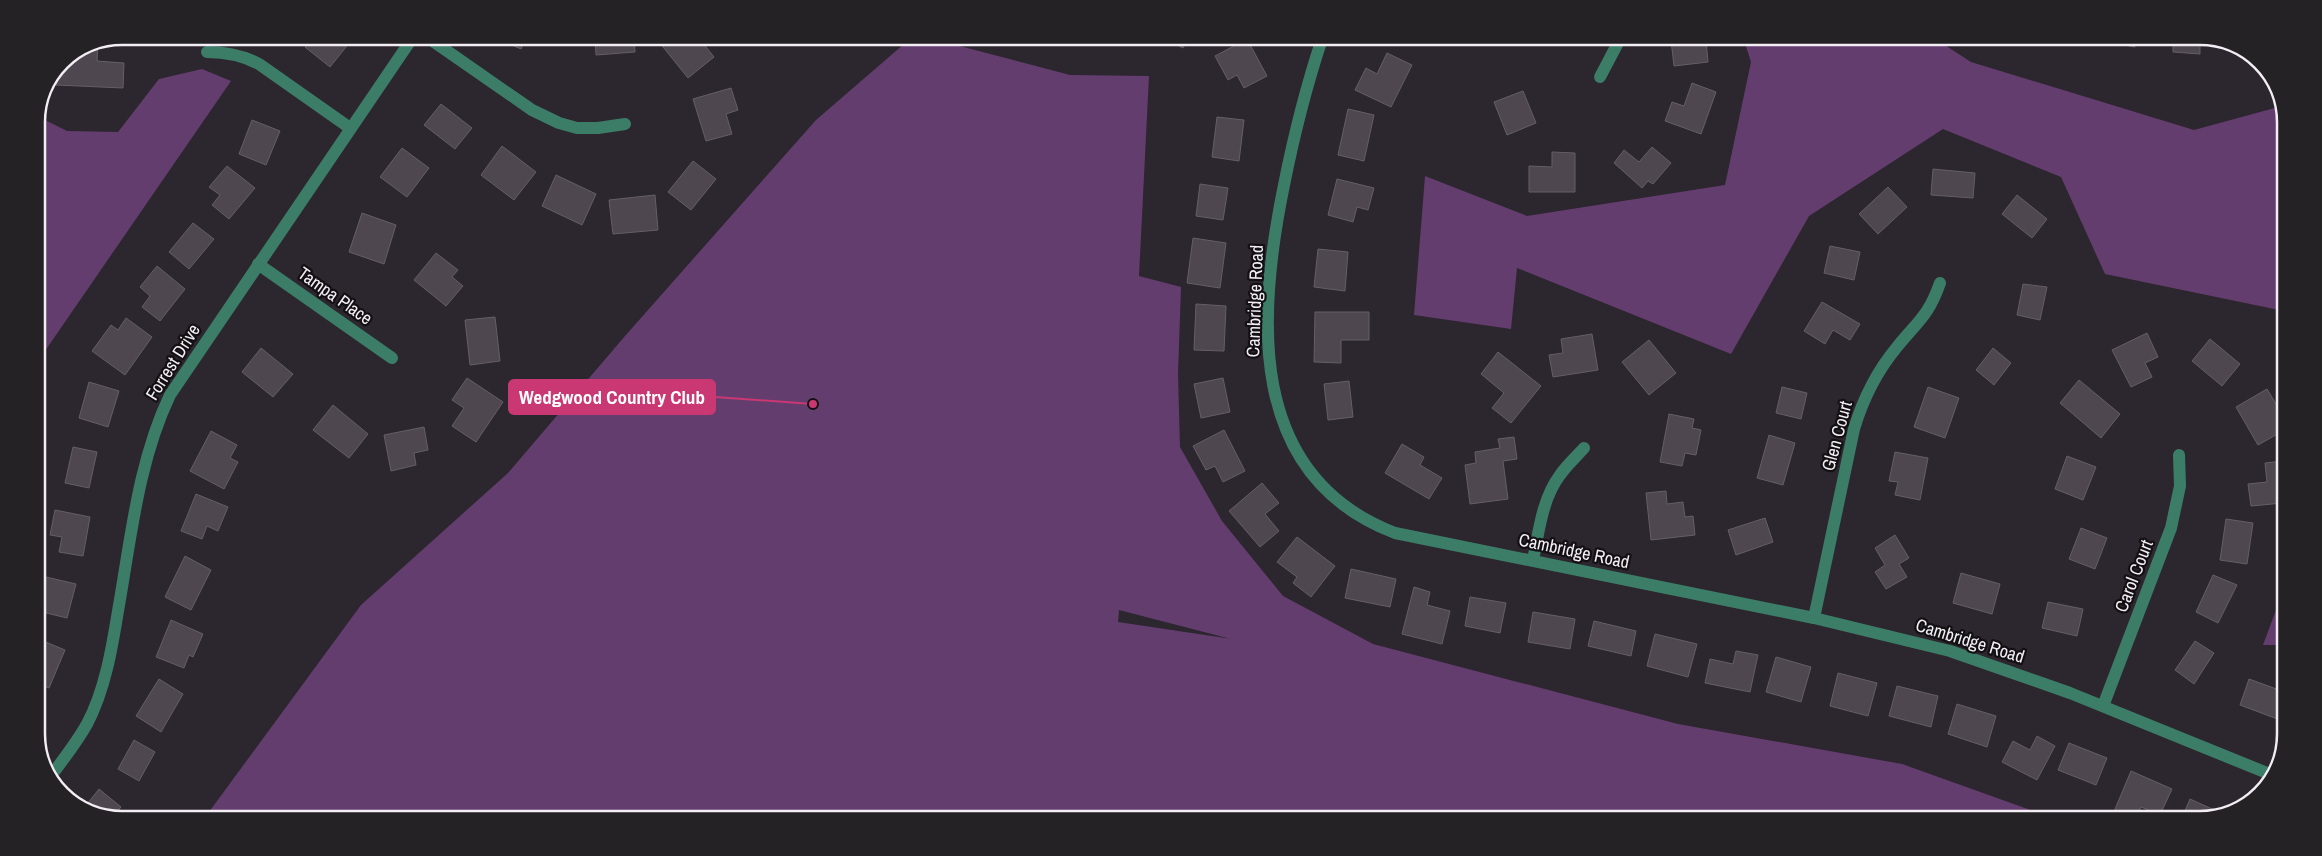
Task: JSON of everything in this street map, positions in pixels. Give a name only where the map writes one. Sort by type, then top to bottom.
[{"type":"street","name":"Forrest Drive","points":[[54,771],[87,724],[103,681],[113,639],[145,459],[161,415],[182,376],[407,45]]},
{"type":"street","points":[[439,45],[532,110],[559,123],[577,128],[598,128],[625,124]]},
{"type":"street","name":"Cambridge Road","points":[[1320,45],[1300,111],[1277,220],[1271,262],[1268,317],[1269,355],[1275,402],[1282,424],[1298,456],[1322,486],[1352,513],[1374,525],[1395,533],[1814,618],[1889,635],[1968,657],[2103,706],[2266,773]]},
{"type":"street","points":[[1600,77],[1617,45]]},
{"type":"street","points":[[207,52],[238,55],[259,64],[350,128]]},
{"type":"street","name":"Tampa Place","points":[[258,264],[392,358]]},
{"type":"street","name":"Glen Court","points":[[1814,618],[1860,408],[1886,361],[1922,320],[1933,303],[1940,283]]},
{"type":"street","points":[[1533,560],[1549,492],[1560,475],[1584,448]]},
{"type":"street","name":"Carol Court","points":[[2103,706],[2171,528],[2180,486],[2179,455]]},
{"type":"shaded area","points":[[903,45],[956,45],[1070,75],[1149,76],[1139,276],[1181,287],[1178,374],[1180,447],[1222,521],[1283,596],[1373,644],[1678,724],[1902,764],[2034,811],[210,811],[361,605],[508,473],[625,336],[816,120]],"holes":[[[1119,610],[1230,639],[1118,622]]]},
{"type":"shaded area","points":[[1746,45],[1945,45],[1971,62],[2194,130],[2276,108],[2277,310],[2105,274],[2061,177],[1943,129],[1809,216],[1731,354],[1517,268],[1511,329],[1414,315],[1425,176],[1527,216],[1725,185],[1751,62]]},
{"type":"shaded area","points":[[202,69],[231,81],[45,351],[45,120],[67,131],[118,132],[159,79]]},
{"type":"shaded area","points":[[2277,607],[2277,645],[2263,645]]},
{"type":"building","points":[[307,45],[348,45],[330,67],[305,47]]},
{"type":"building","points":[[512,45],[523,45],[521,49]]},
{"type":"building","points":[[595,45],[635,45],[635,52],[596,55]]},
{"type":"building","points":[[661,45],[704,45],[714,57],[688,78]]},
{"type":"building","points":[[1236,45],[1250,45],[1267,76],[1244,88],[1237,75],[1228,80],[1215,56]]},
{"type":"building","points":[[1672,45],[1706,45],[1708,62],[1674,66]]},
{"type":"building","points":[[2173,45],[2200,45],[2200,54],[2173,52]]},
{"type":"building","points":[[98,49],[97,61],[124,63],[123,88],[56,85],[67,67],[79,58]]},
{"type":"building","points":[[1387,53],[1412,65],[1391,107],[1355,90],[1366,68],[1377,74]]},
{"type":"building","points":[[1692,83],[1716,92],[1701,134],[1665,121],[1672,102],[1684,106]]},
{"type":"building","points":[[731,88],[738,110],[726,114],[732,134],[706,141],[693,99]]},
{"type":"building","points":[[1523,91],[1536,123],[1507,135],[1494,102]]},
{"type":"building","points":[[441,104],[472,128],[455,149],[424,125]]},
{"type":"building","points":[[1348,109],[1374,115],[1364,161],[1338,155]]},
{"type":"building","points":[[1217,117],[1244,120],[1239,161],[1212,157]]},
{"type":"building","points":[[252,120],[280,131],[266,165],[239,154]]},
{"type":"building","points":[[502,146],[536,172],[514,200],[481,175]]},
{"type":"building","points":[[1652,147],[1671,163],[1653,184],[1648,181],[1642,188],[1614,163],[1624,150],[1639,162]]},
{"type":"building","points":[[402,148],[429,168],[407,197],[380,177]]},
{"type":"building","points":[[1552,152],[1575,153],[1575,192],[1529,192],[1529,166],[1552,167]]},
{"type":"building","points":[[693,161],[716,179],[691,210],[668,192]]},
{"type":"building","points":[[227,166],[255,188],[229,219],[212,205],[220,195],[209,187]]},
{"type":"building","points":[[1933,169],[1975,173],[1973,198],[1931,195]]},
{"type":"building","points":[[556,175],[596,194],[582,225],[542,206]]},
{"type":"building","points":[[1337,179],[1374,188],[1368,210],[1357,207],[1353,222],[1328,215]]},
{"type":"building","points":[[1200,184],[1228,188],[1223,220],[1196,216]]},
{"type":"building","points":[[1888,187],[1907,207],[1878,234],[1859,214]]},
{"type":"building","points":[[655,195],[658,230],[613,234],[609,200]]},
{"type":"building","points":[[2017,195],[2047,219],[2032,238],[2002,214]]},
{"type":"building","points":[[362,213],[396,225],[384,264],[349,252]]},
{"type":"building","points":[[193,223],[214,239],[189,269],[169,252]]},
{"type":"building","points":[[1193,238],[1226,243],[1220,288],[1187,283]]},
{"type":"building","points":[[1830,246],[1860,252],[1854,280],[1824,273]]},
{"type":"building","points":[[1318,249],[1348,252],[1345,291],[1314,287]]},
{"type":"building","points":[[436,253],[458,270],[452,277],[463,286],[446,306],[414,280]]},
{"type":"building","points":[[157,266],[185,289],[160,321],[142,307],[150,296],[140,287]]},
{"type":"building","points":[[2023,284],[2047,287],[2040,320],[2017,315]]},
{"type":"building","points":[[1822,302],[1860,324],[1850,340],[1833,330],[1825,344],[1804,331]]},
{"type":"building","points":[[1196,304],[1226,306],[1224,351],[1194,350]]},
{"type":"building","points":[[1315,312],[1369,312],[1369,340],[1341,340],[1341,363],[1314,362]]},
{"type":"building","points":[[495,317],[500,361],[470,365],[465,320]]},
{"type":"building","points":[[126,318],[152,337],[125,375],[92,351],[111,325],[118,330]]},
{"type":"building","points":[[2147,333],[2158,357],[2145,363],[2152,377],[2131,387],[2112,350]]},
{"type":"building","points":[[1592,334],[1598,370],[1553,377],[1549,355],[1563,353],[1561,339]]},
{"type":"building","points":[[2210,339],[2240,364],[2222,386],[2192,361]]},
{"type":"building","points":[[1649,340],[1676,373],[1649,395],[1622,362]]},
{"type":"building","points":[[261,348],[293,374],[273,397],[242,372]]},
{"type":"building","points":[[1993,348],[2011,363],[1994,385],[1976,370]]},
{"type":"building","points":[[1498,352],[1541,386],[1511,423],[1492,408],[1504,393],[1481,374]]},
{"type":"building","points":[[467,378],[503,402],[476,442],[452,426],[464,408],[452,400]]},
{"type":"building","points":[[1223,378],[1230,412],[1201,418],[1194,384]]},
{"type":"building","points":[[2079,380],[2120,414],[2101,438],[2060,403]]},
{"type":"building","points":[[1349,381],[1353,417],[1328,420],[1324,384]]},
{"type":"building","points":[[89,382],[119,391],[108,427],[79,418]]},
{"type":"building","points":[[1782,387],[1807,393],[1801,419],[1776,413]]},
{"type":"building","points":[[1928,387],[1959,398],[1945,438],[1914,427]]},
{"type":"building","points":[[2267,389],[2277,405],[2277,434],[2258,445],[2236,407]]},
{"type":"building","points":[[333,405],[368,434],[349,458],[313,430]]},
{"type":"building","points":[[1669,414],[1694,419],[1692,428],[1701,430],[1696,455],[1685,453],[1682,466],[1660,462]]},
{"type":"building","points":[[424,427],[428,450],[414,453],[416,465],[391,471],[384,435]]},
{"type":"building","points":[[1224,430],[1245,471],[1223,482],[1215,466],[1206,470],[1193,446]]},
{"type":"building","points":[[211,431],[237,445],[230,458],[238,462],[224,489],[190,471]]},
{"type":"building","points":[[1769,435],[1795,443],[1783,485],[1757,478]]},
{"type":"building","points":[[1514,437],[1517,459],[1503,461],[1508,499],[1470,504],[1465,465],[1476,463],[1475,452],[1500,448],[1498,439]]},
{"type":"building","points":[[1402,444],[1424,457],[1420,465],[1442,478],[1429,499],[1385,473]]},
{"type":"building","points":[[73,447],[97,452],[89,488],[65,483]]},
{"type":"building","points":[[1895,452],[1928,458],[1920,500],[1895,495],[1898,482],[1889,481]]},
{"type":"building","points":[[2067,456],[2096,467],[2083,500],[2055,489]]},
{"type":"building","points":[[2277,462],[2277,504],[2251,506],[2248,484],[2267,482],[2265,463]]},
{"type":"building","points":[[1262,483],[1279,503],[1265,514],[1279,531],[1260,547],[1229,511]]},
{"type":"building","points":[[1666,491],[1667,504],[1683,502],[1685,517],[1693,516],[1695,535],[1651,540],[1646,493]]},
{"type":"building","points":[[196,494],[228,507],[218,531],[207,526],[202,539],[181,531]]},
{"type":"building","points":[[55,510],[90,517],[83,556],[59,552],[62,537],[50,535]]},
{"type":"building","points":[[1765,518],[1773,542],[1736,555],[1728,530]]},
{"type":"building","points":[[2226,519],[2253,523],[2247,564],[2220,560]]},
{"type":"building","points":[[2081,528],[2107,538],[2095,569],[2069,559]]},
{"type":"building","points":[[1895,535],[1909,558],[1899,564],[1907,577],[1886,589],[1875,572],[1885,565],[1875,548]]},
{"type":"building","points":[[1297,537],[1335,566],[1311,597],[1293,583],[1297,577],[1277,562]]},
{"type":"building","points":[[185,556],[211,570],[191,610],[165,597]]},
{"type":"building","points":[[1351,569],[1396,579],[1390,607],[1345,598]]},
{"type":"building","points":[[1961,573],[2000,584],[1992,614],[1953,603]]},
{"type":"building","points":[[2213,575],[2237,585],[2218,623],[2196,612]]},
{"type":"building","points":[[46,577],[76,584],[67,618],[45,613]]},
{"type":"building","points":[[1414,587],[1430,592],[1427,605],[1450,611],[1442,644],[1402,634]]},
{"type":"building","points":[[1470,597],[1506,603],[1500,633],[1465,626]]},
{"type":"building","points":[[2048,602],[2083,609],[2077,636],[2042,628]]},
{"type":"building","points":[[1533,612],[1575,619],[1570,649],[1528,642]]},
{"type":"building","points":[[171,620],[203,634],[193,657],[189,655],[184,668],[156,657]]},
{"type":"building","points":[[1594,621],[1636,631],[1631,656],[1588,646]]},
{"type":"building","points":[[1655,634],[1697,644],[1688,677],[1647,666]]},
{"type":"building","points":[[2195,641],[2214,653],[2194,684],[2175,670]]},
{"type":"building","points":[[45,642],[65,650],[49,688],[45,686]]},
{"type":"building","points":[[1736,651],[1758,655],[1750,692],[1705,683],[1710,659],[1733,664]]},
{"type":"building","points":[[1776,657],[1811,667],[1801,702],[1766,692]]},
{"type":"building","points":[[1838,673],[1877,683],[1868,716],[1830,706]]},
{"type":"building","points":[[159,679],[183,694],[161,732],[136,716]]},
{"type":"building","points":[[2249,679],[2277,689],[2277,719],[2240,705]]},
{"type":"building","points":[[1897,686],[1938,696],[1931,727],[1889,716]]},
{"type":"building","points":[[1957,704],[1996,716],[1987,747],[1948,734]]},
{"type":"building","points":[[2037,736],[2055,746],[2037,780],[2002,762],[2013,741],[2030,750]]},
{"type":"building","points":[[134,740],[155,752],[139,781],[118,769]]},
{"type":"building","points":[[2069,743],[2107,758],[2096,785],[2058,770]]},
{"type":"building","points":[[2131,771],[2172,789],[2162,811],[2150,811],[2141,807],[2139,811],[2114,811]]},
{"type":"building","points":[[99,789],[121,807],[118,811],[112,810],[88,803]]},
{"type":"building","points":[[2190,799],[2213,809],[2200,811],[2185,811]]},
{"type":"place","name":"Wedgwood Country Club","points":[[813,404]]}]
